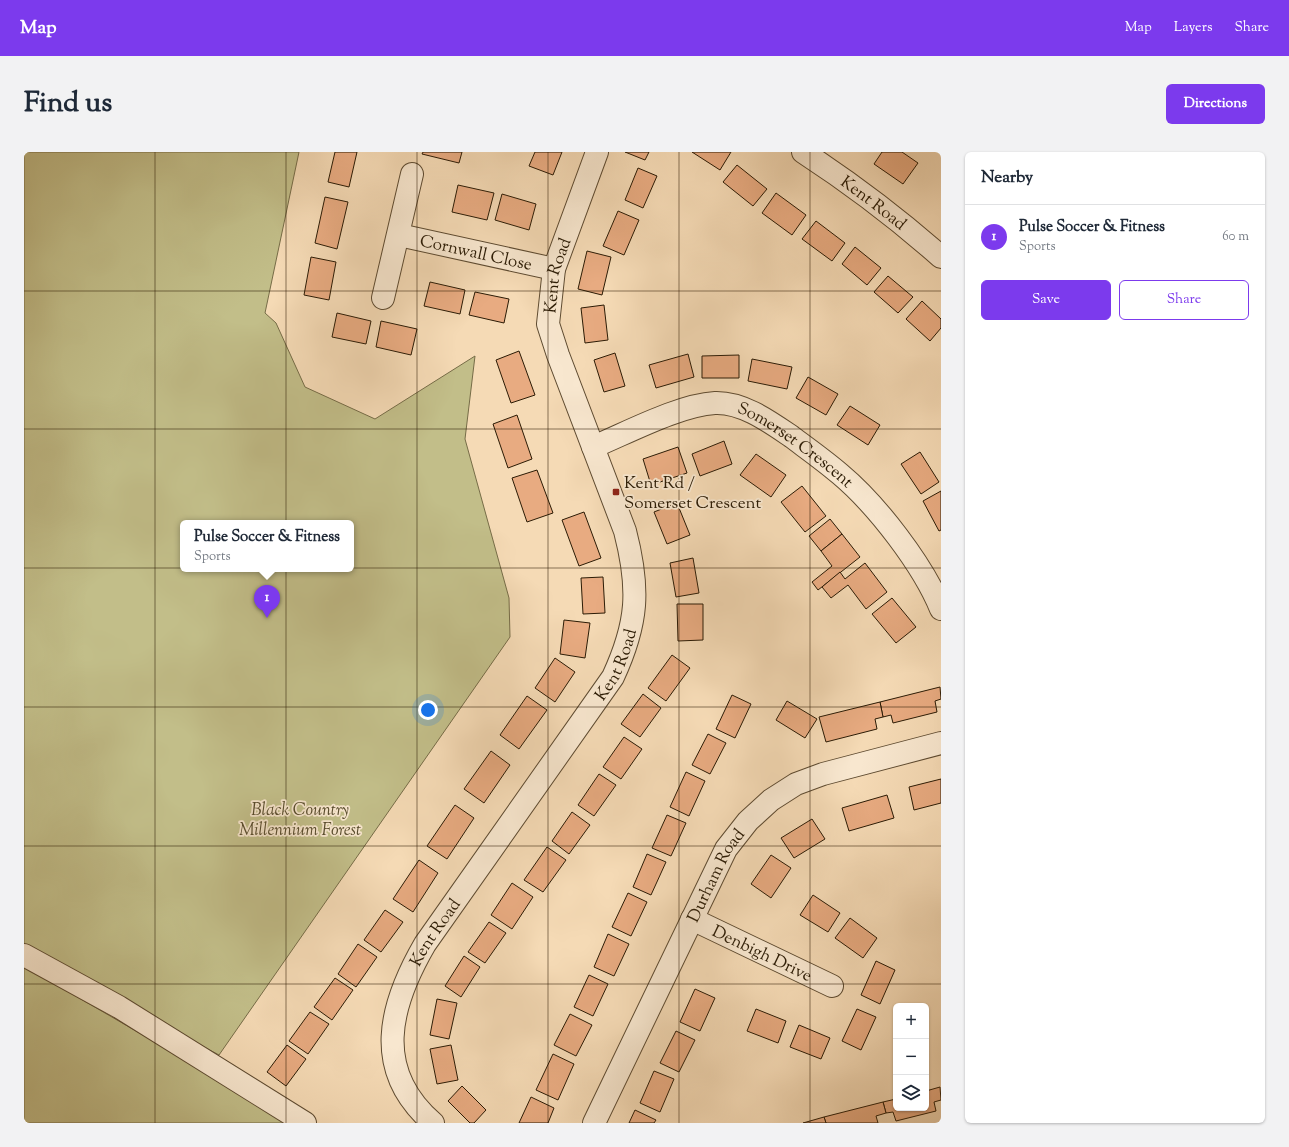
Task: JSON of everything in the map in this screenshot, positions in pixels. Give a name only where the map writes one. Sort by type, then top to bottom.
[{"type":"street","name":"Kent Road","points":[[433,1123],[410,1099],[397,1075],[393,1051],[393,1022],[403,986],[425,944],[613,677],[626,648],[635,606],[635,582],[632,558],[625,532],[558,355],[548,324],[554,269],[597,152]]},
{"type":"street","name":"Kent Road","points":[[803,152],[871,199],[902,223],[941,257]]},
{"type":"street","name":"Cornwall Close","points":[[383,298],[399,235],[412,174]]},
{"type":"street","name":"Cornwall Close","points":[[399,235],[554,269]]},
{"type":"street","name":"Somerset Crescent","points":[[593,447],[679,411],[699,406],[716,403],[735,406],[753,413],[779,428],[807,448],[841,474],[862,494],[917,565],[941,609]]},
{"type":"street","name":"Durham Road","points":[[594,1123],[726,850],[748,821],[771,800],[796,784],[823,774],[941,743]]},
{"type":"street","name":"Denbigh Drive","points":[[692,919],[832,986]]},
{"type":"street","points":[[24,956],[119,1007],[305,1123]]},
{"type":"green space","name":"Black Country Millennium Forest","points":[[24,152],[299,152],[265,313],[276,323],[305,387],[375,419],[475,356],[465,439],[509,598],[510,637],[219,1055],[24,950]]},
{"type":"green space","points":[[24,966],[217,1078],[287,1123],[24,1123]]},
{"type":"building","points":[[335,152],[357,152],[349,187],[328,182]]},
{"type":"building","points":[[423,152],[462,152],[459,163],[422,154]]},
{"type":"building","points":[[535,152],[562,152],[553,175],[529,166]]},
{"type":"building","points":[[625,152],[649,152],[645,160]]},
{"type":"building","points":[[692,152],[731,152],[720,170]]},
{"type":"building","points":[[882,152],[902,152],[918,163],[903,184],[874,164]]},
{"type":"building","points":[[737,165],[767,189],[753,206],[723,182]]},
{"type":"building","points":[[638,168],[657,176],[643,208],[625,200]]},
{"type":"building","points":[[458,185],[494,193],[487,220],[452,212]]},
{"type":"building","points":[[776,193],[806,215],[792,235],[762,213]]},
{"type":"building","points":[[502,194],[536,204],[529,230],[495,220]]},
{"type":"building","points":[[325,197],[348,202],[337,249],[315,243]]},
{"type":"building","points":[[618,211],[639,220],[624,255],[603,246]]},
{"type":"building","points":[[816,221],[845,243],[832,261],[802,239]]},
{"type":"building","points":[[855,247],[881,268],[867,285],[842,264]]},
{"type":"building","points":[[587,251],[611,257],[602,295],[578,289]]},
{"type":"building","points":[[311,257],[336,262],[329,300],[304,295]]},
{"type":"building","points":[[888,276],[913,297],[898,313],[874,292]]},
{"type":"building","points":[[430,282],[465,290],[460,314],[424,306]]},
{"type":"building","points":[[475,292],[509,299],[504,323],[469,315]]},
{"type":"building","points":[[922,301],[941,319],[941,328],[930,341],[906,319]]},
{"type":"building","points":[[604,305],[608,340],[585,343],[581,308]]},
{"type":"building","points":[[337,313],[371,321],[366,344],[332,337]]},
{"type":"building","points":[[381,321],[417,329],[411,355],[376,347]]},
{"type":"building","points":[[519,351],[535,395],[511,403],[496,360]]},
{"type":"building","points":[[615,353],[625,386],[604,392],[594,360]]},
{"type":"building","points":[[688,354],[694,377],[656,388],[649,365]]},
{"type":"building","points":[[739,355],[739,378],[702,378],[702,356]]},
{"type":"building","points":[[752,359],[792,367],[787,389],[748,381]]},
{"type":"building","points":[[808,377],[838,394],[826,415],[796,398]]},
{"type":"building","points":[[850,406],[880,425],[868,445],[837,425]]},
{"type":"building","points":[[517,415],[532,459],[508,468],[493,424]]},
{"type":"building","points":[[724,441],[732,464],[700,476],[692,454]]},
{"type":"building","points":[[678,447],[687,473],[651,485],[643,459]]},
{"type":"building","points":[[920,452],[939,482],[921,494],[901,464]]},
{"type":"building","points":[[756,454],[786,475],[771,497],[740,475]]},
{"type":"building","points":[[537,470],[553,513],[527,522],[512,478]]},
{"type":"building","points":[[802,486],[826,516],[805,532],[781,502]]},
{"type":"building","points":[[941,491],[941,530],[939,531],[923,501]]},
{"type":"building","points":[[677,503],[690,535],[667,544],[654,512]]},
{"type":"building","points":[[584,512],[601,558],[579,566],[562,520]]},
{"type":"building","points":[[830,519],[842,534],[821,551],[809,536]]},
{"type":"building","points":[[842,534],[860,557],[818,590],[812,582],[832,566],[821,551]]},
{"type":"building","points":[[693,558],[699,593],[676,597],[670,563]]},
{"type":"building","points":[[865,563],[887,592],[866,609],[848,585],[831,598],[822,587],[840,572],[845,579]]},
{"type":"building","points":[[603,577],[605,613],[583,614],[581,578]]},
{"type":"building","points":[[892,598],[916,627],[896,643],[872,614]]},
{"type":"building","points":[[677,604],[703,604],[703,640],[678,641]]},
{"type":"building","points":[[564,620],[590,623],[585,658],[560,654]]},
{"type":"building","points":[[672,655],[690,668],[666,701],[648,688]]},
{"type":"building","points":[[555,658],[575,672],[555,702],[535,688]]},
{"type":"building","points":[[940,687],[941,699],[935,701],[937,712],[893,723],[891,715],[883,717],[880,702]]},
{"type":"building","points":[[643,694],[661,708],[640,737],[621,724]]},
{"type":"building","points":[[732,695],[751,704],[735,738],[716,729]]},
{"type":"building","points":[[527,696],[547,710],[519,749],[500,735]]},
{"type":"building","points":[[787,701],[817,719],[805,738],[776,720]]},
{"type":"building","points":[[880,702],[883,717],[875,719],[877,729],[826,742],[819,717]]},
{"type":"building","points":[[708,734],[726,743],[710,774],[692,765]]},
{"type":"building","points":[[624,737],[642,749],[621,779],[603,767]]},
{"type":"building","points":[[491,751],[510,765],[484,803],[464,789]]},
{"type":"building","points":[[686,772],[705,781],[689,816],[670,807]]},
{"type":"building","points":[[599,774],[616,785],[594,816],[578,805]]},
{"type":"building","points":[[941,779],[941,803],[914,810],[909,787]]},
{"type":"building","points":[[887,795],[894,818],[849,831],[842,808]]},
{"type":"building","points":[[455,805],[474,818],[447,859],[427,846]]},
{"type":"building","points":[[572,812],[590,825],[569,854],[552,841]]},
{"type":"building","points":[[667,815],[686,823],[671,856],[652,848]]},
{"type":"building","points":[[812,819],[825,839],[794,858],[781,838]]},
{"type":"building","points":[[547,847],[566,860],[543,892],[524,880]]},
{"type":"building","points":[[647,854],[666,862],[651,895],[633,887]]},
{"type":"building","points":[[771,855],[791,868],[771,898],[751,884]]},
{"type":"building","points":[[419,860],[438,873],[413,912],[393,899]]},
{"type":"building","points":[[512,883],[533,897],[512,929],[491,915]]},
{"type":"building","points":[[628,893],[647,902],[631,936],[612,927]]},
{"type":"building","points":[[813,895],[840,913],[828,932],[800,915]]},
{"type":"building","points":[[385,910],[403,922],[381,952],[364,940]]},
{"type":"building","points":[[850,918],[877,938],[863,958],[835,938]]},
{"type":"building","points":[[489,922],[506,933],[485,963],[468,952]]},
{"type":"building","points":[[608,934],[629,944],[614,976],[594,967]]},
{"type":"building","points":[[358,944],[377,957],[356,987],[338,974]]},
{"type":"building","points":[[464,956],[480,967],[461,997],[445,986]]},
{"type":"building","points":[[876,961],[895,970],[880,1004],[861,995]]},
{"type":"building","points":[[589,975],[608,984],[593,1016],[574,1007]]},
{"type":"building","points":[[335,978],[353,990],[332,1020],[314,1007]]},
{"type":"building","points":[[695,989],[715,998],[700,1031],[680,1022]]},
{"type":"building","points":[[437,999],[457,1003],[449,1039],[430,1035]]},
{"type":"building","points":[[756,1009],[786,1021],[778,1043],[747,1031]]},
{"type":"building","points":[[857,1009],[876,1017],[861,1050],[842,1041]]},
{"type":"building","points":[[310,1012],[329,1024],[308,1054],[289,1041]]},
{"type":"building","points":[[570,1014],[592,1025],[576,1056],[554,1045]]},
{"type":"building","points":[[799,1025],[830,1038],[821,1059],[790,1047]]},
{"type":"building","points":[[676,1031],[695,1040],[679,1072],[660,1063]]},
{"type":"building","points":[[287,1045],[306,1059],[286,1086],[267,1072]]},
{"type":"building","points":[[451,1045],[458,1080],[437,1084],[430,1049]]},
{"type":"building","points":[[553,1054],[574,1064],[558,1100],[536,1090]]},
{"type":"building","points":[[654,1071],[674,1079],[660,1112],[640,1103]]},
{"type":"building","points":[[462,1086],[486,1110],[474,1123],[470,1123],[448,1101]]},
{"type":"building","points":[[940,1087],[941,1100],[934,1102],[936,1111],[896,1121],[893,1112],[886,1113],[883,1102],[893,1100],[893,1111],[929,1111],[929,1090]]},
{"type":"building","points":[[531,1097],[554,1108],[548,1123],[519,1123]]},
{"type":"building","points":[[883,1102],[886,1113],[876,1116],[878,1123],[826,1123],[824,1117]]},
{"type":"building","points":[[635,1110],[656,1120],[654,1123],[629,1123]]},
{"type":"building","points":[[824,1117],[826,1123],[803,1123]]},
{"type":"place","name":"Kent Rd / Somerset Crescent","points":[[616,492]]},
{"type":"place","name":"Pulse Soccer & Fitness","points":[[267,618]]}]
